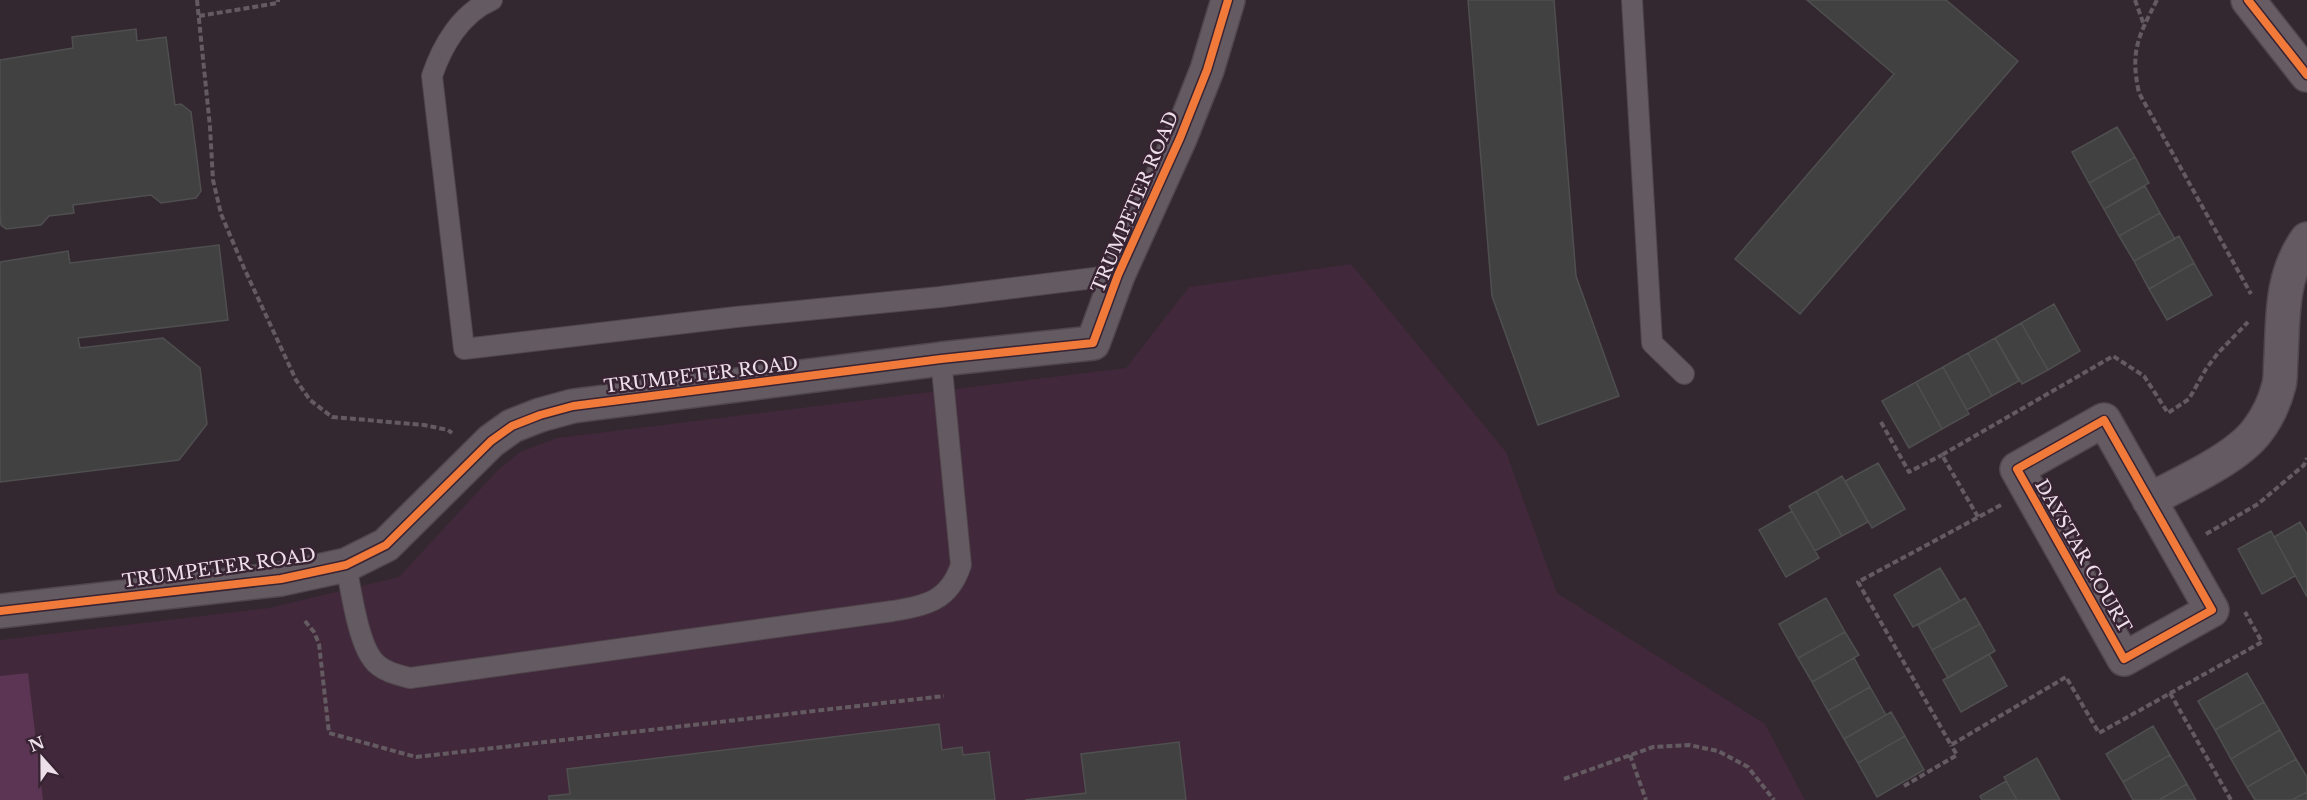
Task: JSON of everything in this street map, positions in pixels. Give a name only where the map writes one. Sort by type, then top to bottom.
[{"type":"street","name":"TRUMPETER ROAD","points":[[0,611],[280,579],[346,566],[386,545],[491,441],[512,426],[573,406],[942,359],[1093,343],[1118,275],[1180,138],[1207,70],[1228,0]]},
{"type":"street","points":[[2248,0],[2307,75]]},
{"type":"street","points":[[2149,500],[2232,454],[2256,432],[2270,409],[2294,353],[2283,304],[2288,274],[2307,239]]},
{"type":"street","name":"DAYSTAR COURT","points":[[2104,420],[2149,500],[2212,609],[2124,659],[2016,469],[2104,420]]},
{"type":"lane","points":[[492,0],[467,17],[440,52],[432,76],[464,349],[736,317],[940,297],[1118,275]]},
{"type":"lane","points":[[1632,0],[1652,343],[1684,374]]},
{"type":"lane","points":[[346,566],[363,643],[373,662],[392,673],[410,678],[926,605],[946,593],[957,579],[961,565],[942,359]]},
{"type":"path","points":[[197,0],[213,180],[221,214],[296,380],[310,400],[332,417],[424,425],[448,430],[455,435]]},
{"type":"path","points":[[199,16],[278,3],[278,0]]},
{"type":"path","points":[[2135,0],[2144,25]]},
{"type":"path","points":[[2157,0],[2144,25],[2135,52],[2134,69],[2139,93],[2254,301]]},
{"type":"path","points":[[1881,422],[1909,472],[1942,455]]},
{"type":"path","points":[[2204,535],[2258,504],[2304,465],[2307,458]]},
{"type":"path","points":[[1904,786],[1957,755],[1858,582],[2028,490]]},
{"type":"path","points":[[305,621],[314,632],[319,644],[329,733],[416,757],[944,696]]},
{"type":"path","points":[[1951,745],[2066,677]]},
{"type":"path","points":[[2170,693],[2231,800]]},
{"type":"path","points":[[1564,779],[1653,747],[1689,745],[1718,751],[1748,767],[1774,800]]},
{"type":"path","points":[[1630,755],[1646,800]]},
{"type":"shaded area","points":[[1351,264],[1506,452],[1557,593],[1765,724],[1805,800],[0,800],[0,640],[269,608],[399,577],[497,471],[520,452],[557,438],[1126,368],[1189,287]]},
{"type":"shaded area","points":[[28,673],[43,800],[0,800],[0,676]]},
{"type":"building","points":[[1468,0],[1554,0],[1576,276],[1619,396],[1538,425],[1492,296]]},
{"type":"building","points":[[1807,0],[1946,0],[2018,61],[1800,314],[1735,259],[1894,74]]},
{"type":"building","points":[[136,29],[137,41],[166,37],[175,105],[181,104],[191,112],[201,191],[196,198],[161,203],[151,195],[73,205],[74,213],[49,216],[41,225],[6,229],[1,225],[0,214],[0,60],[73,48],[72,37]]},
{"type":"building","points":[[2117,127],[2135,157],[2089,183],[2072,152]]},
{"type":"building","points":[[2135,157],[2149,183],[2104,209],[2089,183]]},
{"type":"building","points":[[2145,186],[2160,213],[2119,236],[2104,209]]},
{"type":"building","points":[[2160,213],[2175,239],[2134,261],[2119,236]]},
{"type":"building","points":[[2179,236],[2194,263],[2149,289],[2134,261]]},
{"type":"building","points":[[219,245],[228,320],[78,338],[80,348],[163,338],[200,368],[207,424],[179,460],[0,482],[0,262],[68,251],[70,263]]},
{"type":"building","points":[[2194,263],[2212,295],[2167,320],[2149,289]]},
{"type":"building","points":[[2054,304],[2080,351],[2048,370],[2021,323]]},
{"type":"building","points":[[2021,323],[2048,370],[2022,384],[1995,338]]},
{"type":"building","points":[[1995,338],[2019,381],[1992,396],[1968,353]]},
{"type":"building","points":[[1968,353],[1992,396],[1967,410],[1943,367]]},
{"type":"building","points":[[1943,367],[1969,414],[1942,429],[1916,382]]},
{"type":"building","points":[[1916,382],[1942,429],[1909,448],[1882,401]]},
{"type":"building","points":[[1878,463],[1905,509],[1872,528],[1845,481]]},
{"type":"building","points":[[1842,476],[1868,522],[1842,536],[1816,491]]},
{"type":"building","points":[[1816,491],[1842,536],[1815,551],[1789,506]]},
{"type":"building","points":[[1792,511],[1819,558],[1786,577],[1759,530]]},
{"type":"building","points":[[2300,522],[2307,534],[2307,597],[2274,537]]},
{"type":"building","points":[[2271,531],[2295,576],[2262,594],[2238,549]]},
{"type":"building","points":[[1940,568],[1960,601],[1913,627],[1894,595]]},
{"type":"building","points":[[1826,598],[1845,632],[1798,658],[1779,624]]},
{"type":"building","points":[[1965,598],[1980,624],[1932,650],[1918,625]]},
{"type":"building","points":[[1980,624],[1995,651],[1948,678],[1932,650]]},
{"type":"building","points":[[1845,632],[1859,655],[1812,682],[1798,658]]},
{"type":"building","points":[[1989,654],[2007,686],[1961,712],[1943,680]]},
{"type":"building","points":[[1854,658],[1870,687],[1828,711],[1812,682]]},
{"type":"building","points":[[2247,673],[2264,702],[2215,730],[2198,701]]},
{"type":"building","points":[[1870,687],[1886,715],[1844,739],[1828,711]]},
{"type":"building","points":[[2264,702],[2280,730],[2231,759],[2215,730]]},
{"type":"building","points":[[1891,712],[1905,736],[1858,763],[1844,739]]},
{"type":"building","points":[[939,724],[942,750],[962,747],[963,755],[989,752],[995,800],[549,800],[549,796],[570,794],[567,769]]},
{"type":"building","points":[[2153,726],[2170,755],[2123,782],[2106,754]]},
{"type":"building","points":[[2280,730],[2296,759],[2247,787],[2231,759]]},
{"type":"building","points":[[1905,736],[1924,770],[1877,797],[1858,763]]},
{"type":"building","points":[[1179,742],[1186,800],[1025,800],[1086,793],[1081,754]]},
{"type":"building","points":[[2170,755],[2187,784],[2159,800],[2133,800],[2123,782]]},
{"type":"building","points":[[2037,758],[2060,800],[2017,800],[2004,777]]},
{"type":"building","points":[[2296,759],[2307,777],[2307,792],[2292,800],[2255,800],[2247,787]]},
{"type":"building","points":[[2006,781],[2017,800],[1982,800],[1980,796]]},
{"type":"building","points":[[2187,784],[2196,800],[2159,800]]},
{"type":"building","points":[[2307,792],[2307,800],[2292,800]]},
{"type":"cycle path","points":[[0,611],[281,579],[346,565],[386,545],[491,441],[512,426],[573,406],[941,359],[1093,343],[1118,275],[1180,138],[1207,70],[1228,0]]},
{"type":"cycle path","points":[[2248,0],[2307,75]]},
{"type":"cycle path","points":[[2104,420],[2212,610],[2124,659],[2017,469],[2104,420]]}]
